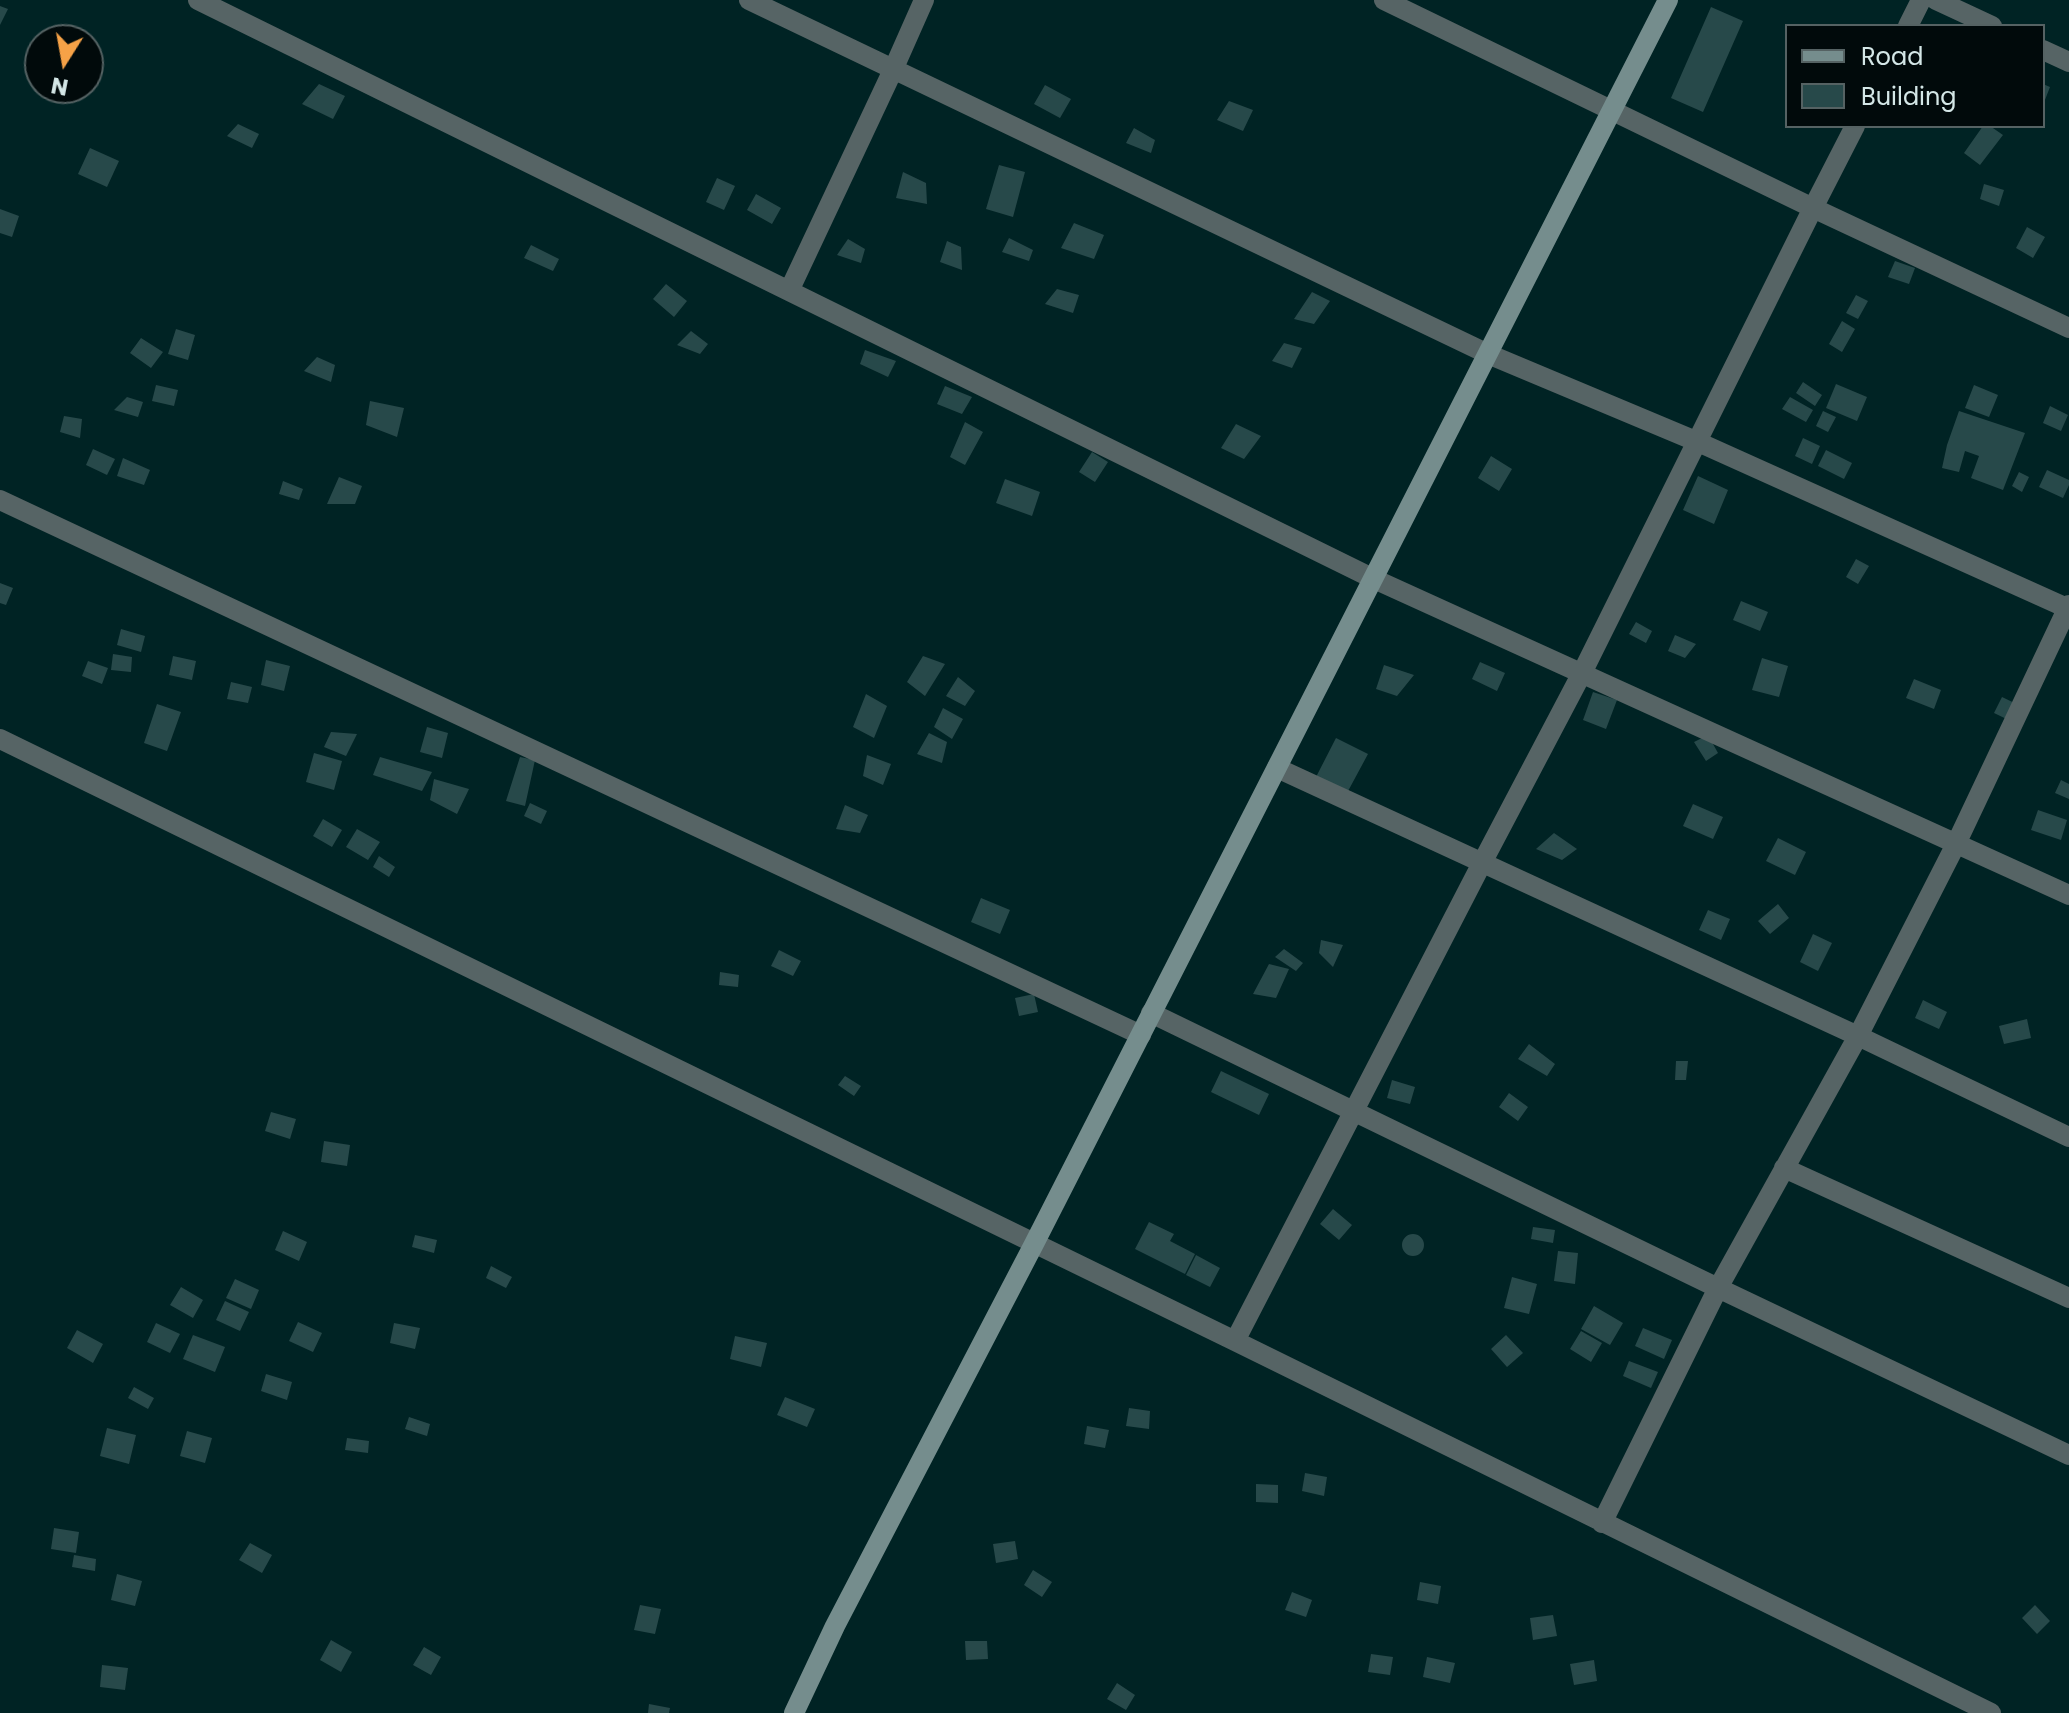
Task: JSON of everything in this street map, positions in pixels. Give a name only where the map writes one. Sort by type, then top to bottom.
[{"type":"street","points":[[198,0],[1374,579],[2069,895]]},
{"type":"street","points":[[749,0],[1488,354],[1698,442],[2068,607],[1956,844],[1858,1036],[1718,1288],[1602,1523]]},
{"type":"street","points":[[789,291],[924,0]]},
{"type":"street","points":[[1384,0],[2069,328]]},
{"type":"street","points":[[794,1713],[835,1626],[1034,1244],[1668,0]]},
{"type":"street","points":[[1909,24],[1921,0]]},
{"type":"street","points":[[1936,0],[1988,24]]},
{"type":"street","points":[[2045,51],[2069,62]]},
{"type":"street","points":[[1235,1341],[1582,673],[1854,128]]},
{"type":"street","points":[[0,500],[1141,1035]]},
{"type":"street","points":[[0,739],[1991,1713]]},
{"type":"street","points":[[1277,768],[1858,1036],[2069,1137]]},
{"type":"street","points":[[1151,1013],[2069,1455]]},
{"type":"street","points":[[1784,1168],[2069,1298]]},
{"type":"building","points":[[0,6],[8,9],[0,25]]},
{"type":"building","points":[[1711,7],[1743,21],[1703,112],[1671,98]]},
{"type":"building","points":[[319,84],[345,96],[333,119],[302,104]]},
{"type":"building","points":[[1045,85],[1071,99],[1060,118],[1034,104]]},
{"type":"building","points":[[1229,101],[1253,110],[1243,131],[1217,120]]},
{"type":"building","points":[[238,124],[259,134],[252,148],[227,136]]},
{"type":"building","points":[[1134,128],[1155,140],[1151,153],[1126,143]]},
{"type":"building","points":[[1982,128],[1993,128],[2003,135],[1980,165],[1964,153]]},
{"type":"building","points":[[90,148],[119,161],[107,187],[78,174]]},
{"type":"building","points":[[999,165],[1025,172],[1013,217],[986,209]]},
{"type":"building","points":[[903,172],[926,183],[927,204],[896,198]]},
{"type":"building","points":[[717,178],[735,186],[724,210],[706,202]]},
{"type":"building","points":[[1984,184],[2004,190],[1999,206],[1980,199]]},
{"type":"building","points":[[756,194],[781,208],[772,224],[747,210]]},
{"type":"building","points":[[0,209],[19,216],[12,237],[0,233]]},
{"type":"building","points":[[1074,223],[1104,235],[1094,259],[1061,248]]},
{"type":"building","points":[[2027,227],[2045,237],[2033,258],[2016,248]]},
{"type":"building","points":[[1009,238],[1033,250],[1029,261],[1002,252]]},
{"type":"building","points":[[848,239],[865,249],[861,263],[837,255]]},
{"type":"building","points":[[947,241],[961,247],[962,270],[940,262]]},
{"type":"building","points":[[531,245],[559,259],[553,271],[524,258]]},
{"type":"building","points":[[1895,261],[1915,268],[1909,284],[1888,277]]},
{"type":"building","points":[[666,284],[687,301],[674,317],[653,299]]},
{"type":"building","points":[[1057,289],[1079,295],[1073,313],[1045,304]]},
{"type":"building","points":[[1312,292],[1330,301],[1314,324],[1294,319]]},
{"type":"building","points":[[1856,295],[1868,301],[1858,319],[1846,313]]},
{"type":"building","points":[[1842,321],[1855,329],[1842,352],[1829,344]]},
{"type":"building","points":[[176,329],[195,335],[188,360],[168,354]]},
{"type":"building","points":[[691,331],[708,344],[700,354],[677,345]]},
{"type":"building","points":[[141,338],[163,352],[151,368],[130,353]]},
{"type":"building","points":[[1284,343],[1302,348],[1292,368],[1272,361]]},
{"type":"building","points":[[865,350],[896,361],[888,377],[860,364]]},
{"type":"building","points":[[317,357],[335,365],[331,382],[304,371]]},
{"type":"building","points":[[1803,382],[1822,395],[1815,406],[1796,393]]},
{"type":"building","points":[[1836,384],[1867,397],[1857,421],[1826,408]]},
{"type":"building","points":[[156,385],[178,390],[174,406],[152,401]]},
{"type":"building","points":[[1974,385],[1998,395],[1989,417],[1965,408]]},
{"type":"building","points":[[945,386],[972,397],[962,414],[937,404]]},
{"type":"building","points":[[127,397],[143,402],[138,417],[114,410]]},
{"type":"building","points":[[1790,397],[1813,410],[1806,422],[1782,409]]},
{"type":"building","points":[[370,401],[404,408],[397,437],[366,425]]},
{"type":"building","points":[[2050,406],[2068,415],[2061,431],[2043,423]]},
{"type":"building","points":[[1823,411],[1836,417],[1828,432],[1816,426]]},
{"type":"building","points":[[1959,411],[2025,433],[2003,490],[1971,478],[1979,456],[1965,451],[1959,472],[1942,468]]},
{"type":"building","points":[[64,416],[82,419],[80,438],[60,432]]},
{"type":"building","points":[[965,422],[983,432],[965,465],[950,457]]},
{"type":"building","points":[[1236,424],[1261,436],[1244,459],[1221,448]]},
{"type":"building","points":[[1803,438],[1820,446],[1812,464],[1795,456]]},
{"type":"building","points":[[93,449],[115,459],[107,475],[86,465]]},
{"type":"building","points":[[1826,450],[1852,463],[1844,479],[1818,466]]},
{"type":"building","points":[[1092,452],[1108,462],[1095,482],[1079,472]]},
{"type":"building","points":[[1491,456],[1512,469],[1499,491],[1478,478]]},
{"type":"building","points":[[123,458],[150,470],[144,485],[117,476]]},
{"type":"building","points":[[2047,470],[2069,480],[2063,498],[2039,487]]},
{"type":"building","points":[[2019,472],[2029,477],[2022,492],[2012,486]]},
{"type":"building","points":[[1698,476],[1728,490],[1714,524],[1683,510]]},
{"type":"building","points":[[339,477],[362,486],[355,504],[327,504]]},
{"type":"building","points":[[1005,479],[1040,492],[1032,516],[996,503]]},
{"type":"building","points":[[283,481],[303,489],[299,500],[279,494]]},
{"type":"building","points":[[1856,559],[1869,566],[1858,584],[1846,577]]},
{"type":"building","points":[[0,583],[13,588],[6,605],[0,603]]},
{"type":"building","points":[[1741,601],[1768,612],[1760,631],[1733,620]]},
{"type":"building","points":[[1636,622],[1652,631],[1646,643],[1629,634]]},
{"type":"building","points":[[121,629],[145,636],[141,652],[117,645]]},
{"type":"building","points":[[1675,635],[1696,644],[1685,658],[1668,651]]},
{"type":"building","points":[[113,654],[132,657],[131,672],[111,670]]},
{"type":"building","points":[[173,656],[196,661],[192,680],[169,675]]},
{"type":"building","points":[[923,656],[945,664],[925,696],[907,682]]},
{"type":"building","points":[[1762,658],[1788,666],[1779,697],[1752,690]]},
{"type":"building","points":[[266,660],[290,666],[284,691],[261,685]]},
{"type":"building","points":[[88,661],[108,668],[102,684],[82,676]]},
{"type":"building","points":[[1480,662],[1505,673],[1497,691],[1472,679]]},
{"type":"building","points":[[1384,665],[1414,675],[1397,696],[1376,689]]},
{"type":"building","points":[[958,677],[975,691],[965,706],[946,696]]},
{"type":"building","points":[[1914,679],[1941,690],[1934,709],[1906,698]]},
{"type":"building","points":[[231,682],[252,687],[248,703],[227,699]]},
{"type":"building","points":[[1593,692],[1617,700],[1606,729],[1583,720]]},
{"type":"building","points":[[866,694],[887,706],[874,738],[853,727]]},
{"type":"building","points":[[2002,697],[2027,709],[2019,725],[1994,713]]},
{"type":"building","points":[[157,704],[181,712],[167,751],[144,743]]},
{"type":"building","points":[[943,708],[963,719],[952,739],[934,727]]},
{"type":"building","points":[[427,727],[448,733],[442,758],[420,752]]},
{"type":"building","points":[[331,732],[357,734],[346,756],[324,747]]},
{"type":"building","points":[[929,733],[947,742],[942,763],[917,754]]},
{"type":"building","points":[[1708,735],[1718,753],[1706,761],[1694,742]]},
{"type":"building","points":[[1336,738],[1368,754],[1347,793],[1316,777]]},
{"type":"building","points":[[314,753],[342,761],[334,790],[306,782]]},
{"type":"building","points":[[867,755],[891,764],[883,785],[863,776]]},
{"type":"building","points":[[380,757],[432,772],[422,791],[373,775]]},
{"type":"building","points":[[520,757],[535,760],[525,806],[506,801]]},
{"type":"building","points":[[434,779],[469,789],[457,814],[430,800]]},
{"type":"building","points":[[2061,780],[2069,784],[2069,799],[2055,793]]},
{"type":"building","points":[[530,803],[547,811],[541,824],[524,816]]},
{"type":"building","points":[[1693,804],[1723,817],[1713,839],[1683,826]]},
{"type":"building","points":[[845,805],[868,815],[860,833],[836,829]]},
{"type":"building","points":[[2038,810],[2067,820],[2061,840],[2031,830]]},
{"type":"building","points":[[323,819],[342,830],[332,847],[313,836]]},
{"type":"building","points":[[357,829],[380,842],[368,860],[346,847]]},
{"type":"building","points":[[1554,833],[1577,849],[1562,860],[1536,849]]},
{"type":"building","points":[[1778,838],[1806,852],[1795,875],[1766,861]]},
{"type":"building","points":[[379,856],[395,867],[389,877],[373,867]]},
{"type":"building","points":[[981,898],[1010,910],[1000,934],[971,922]]},
{"type":"building","points":[[1778,904],[1789,918],[1770,934],[1758,921]]},
{"type":"building","points":[[1708,910],[1730,919],[1721,940],[1699,930]]},
{"type":"building","points":[[1813,934],[1832,943],[1818,971],[1800,962]]},
{"type":"building","points":[[1321,940],[1343,945],[1333,967],[1319,953]]},
{"type":"building","points":[[1284,949],[1303,963],[1296,971],[1275,957]]},
{"type":"building","points":[[779,950],[801,961],[793,976],[771,966]]},
{"type":"building","points":[[1269,964],[1289,969],[1276,998],[1253,994]]},
{"type":"building","points":[[720,972],[739,975],[738,987],[719,985]]},
{"type":"building","points":[[1034,994],[1038,1012],[1019,1016],[1015,998]]},
{"type":"building","points":[[1923,1000],[1947,1012],[1939,1029],[1915,1018]]},
{"type":"building","points":[[2027,1019],[2031,1038],[2004,1044],[1999,1026]]},
{"type":"building","points":[[1529,1044],[1555,1064],[1547,1076],[1518,1059]]},
{"type":"building","points":[[1676,1061],[1688,1061],[1686,1080],[1675,1080]]},
{"type":"building","points":[[1221,1071],[1269,1094],[1259,1115],[1211,1092]]},
{"type":"building","points":[[845,1076],[861,1086],[854,1096],[838,1085]]},
{"type":"building","points":[[1392,1080],[1415,1087],[1410,1104],[1387,1098]]},
{"type":"building","points":[[1509,1093],[1528,1107],[1518,1121],[1499,1107]]},
{"type":"building","points":[[271,1112],[296,1119],[290,1139],[265,1131]]},
{"type":"building","points":[[324,1141],[350,1145],[347,1166],[321,1162]]},
{"type":"building","points":[[1333,1209],[1352,1225],[1339,1240],[1320,1224]]},
{"type":"building","points":[[1149,1222],[1174,1234],[1170,1241],[1195,1254],[1185,1274],[1135,1249]]},
{"type":"building","points":[[1533,1227],[1555,1230],[1553,1243],[1531,1239]]},
{"type":"building","points":[[283,1231],[307,1242],[299,1261],[275,1250]]},
{"type":"building","points":[[1409,1234],[1417,1234],[1424,1245],[1417,1256],[1409,1256],[1402,1249],[1402,1241]]},
{"type":"building","points":[[415,1235],[437,1240],[434,1253],[412,1247]]},
{"type":"building","points":[[1558,1251],[1578,1253],[1575,1284],[1554,1281]]},
{"type":"building","points":[[1196,1255],[1220,1268],[1210,1287],[1186,1275]]},
{"type":"building","points":[[491,1266],[512,1277],[506,1288],[486,1278]]},
{"type":"building","points":[[1512,1277],[1537,1284],[1529,1314],[1504,1308]]},
{"type":"building","points":[[235,1279],[259,1290],[251,1309],[226,1298]]},
{"type":"building","points":[[181,1287],[203,1300],[193,1318],[170,1305]]},
{"type":"building","points":[[225,1301],[249,1312],[240,1331],[216,1320]]},
{"type":"building","points":[[1594,1306],[1623,1323],[1610,1345],[1581,1329]]},
{"type":"building","points":[[298,1322],[322,1333],[313,1352],[289,1341]]},
{"type":"building","points":[[156,1323],[180,1334],[170,1353],[147,1342]]},
{"type":"building","points":[[394,1323],[420,1328],[415,1349],[390,1343]]},
{"type":"building","points":[[1643,1328],[1672,1340],[1664,1359],[1635,1346]]},
{"type":"building","points":[[77,1330],[103,1344],[93,1363],[67,1348]]},
{"type":"building","points":[[1581,1331],[1602,1343],[1591,1362],[1570,1349]]},
{"type":"building","points":[[193,1335],[225,1347],[215,1372],[183,1359]]},
{"type":"building","points":[[1506,1335],[1523,1353],[1507,1367],[1491,1349]]},
{"type":"building","points":[[735,1336],[767,1343],[761,1367],[730,1359]]},
{"type":"building","points":[[1629,1361],[1658,1372],[1651,1388],[1623,1376]]},
{"type":"building","points":[[266,1374],[292,1382],[287,1400],[261,1391]]},
{"type":"building","points":[[134,1387],[154,1398],[148,1409],[128,1398]]},
{"type":"building","points":[[785,1397],[815,1409],[807,1427],[777,1415]]},
{"type":"building","points":[[1129,1408],[1150,1411],[1149,1429],[1126,1426]]},
{"type":"building","points":[[409,1417],[430,1424],[427,1436],[405,1429]]},
{"type":"building","points":[[1087,1426],[1109,1430],[1105,1448],[1084,1444]]},
{"type":"building","points":[[107,1428],[136,1435],[129,1464],[100,1456]]},
{"type":"building","points":[[187,1431],[212,1438],[205,1463],[180,1456]]},
{"type":"building","points":[[347,1438],[369,1441],[368,1453],[345,1450]]},
{"type":"building","points":[[1305,1473],[1327,1477],[1324,1496],[1302,1491]]},
{"type":"building","points":[[1256,1484],[1278,1485],[1278,1503],[1256,1502]]},
{"type":"building","points":[[54,1528],[79,1532],[76,1553],[51,1549]]},
{"type":"building","points":[[1015,1541],[1018,1559],[996,1563],[993,1544]]},
{"type":"building","points":[[250,1543],[272,1555],[262,1573],[239,1560]]},
{"type":"building","points":[[74,1555],[96,1559],[95,1571],[72,1567]]},
{"type":"building","points":[[1033,1570],[1052,1582],[1042,1597],[1024,1585]]},
{"type":"building","points":[[117,1574],[142,1581],[135,1606],[111,1600]]},
{"type":"building","points":[[1420,1582],[1441,1586],[1438,1604],[1417,1600]]},
{"type":"building","points":[[1292,1592],[1312,1600],[1306,1617],[1285,1610]]},
{"type":"building","points":[[640,1605],[661,1609],[655,1634],[634,1630]]},
{"type":"building","points":[[2035,1605],[2050,1621],[2037,1634],[2022,1618]]},
{"type":"building","points":[[1553,1615],[1557,1636],[1533,1640],[1530,1618]]},
{"type":"building","points":[[331,1640],[352,1652],[341,1672],[320,1660]]},
{"type":"building","points":[[965,1641],[987,1641],[988,1659],[966,1660]]},
{"type":"building","points":[[424,1647],[441,1657],[431,1675],[413,1665]]},
{"type":"building","points":[[1371,1654],[1393,1657],[1390,1675],[1368,1672]]},
{"type":"building","points":[[1427,1657],[1455,1663],[1450,1683],[1423,1677]]},
{"type":"building","points":[[1594,1660],[1597,1681],[1574,1685],[1570,1664]]},
{"type":"building","points":[[102,1665],[128,1668],[125,1690],[100,1687]]},
{"type":"building","points":[[1117,1683],[1135,1695],[1126,1710],[1107,1699]]},
{"type":"building","points":[[649,1704],[670,1708],[669,1713],[648,1713]]}]
